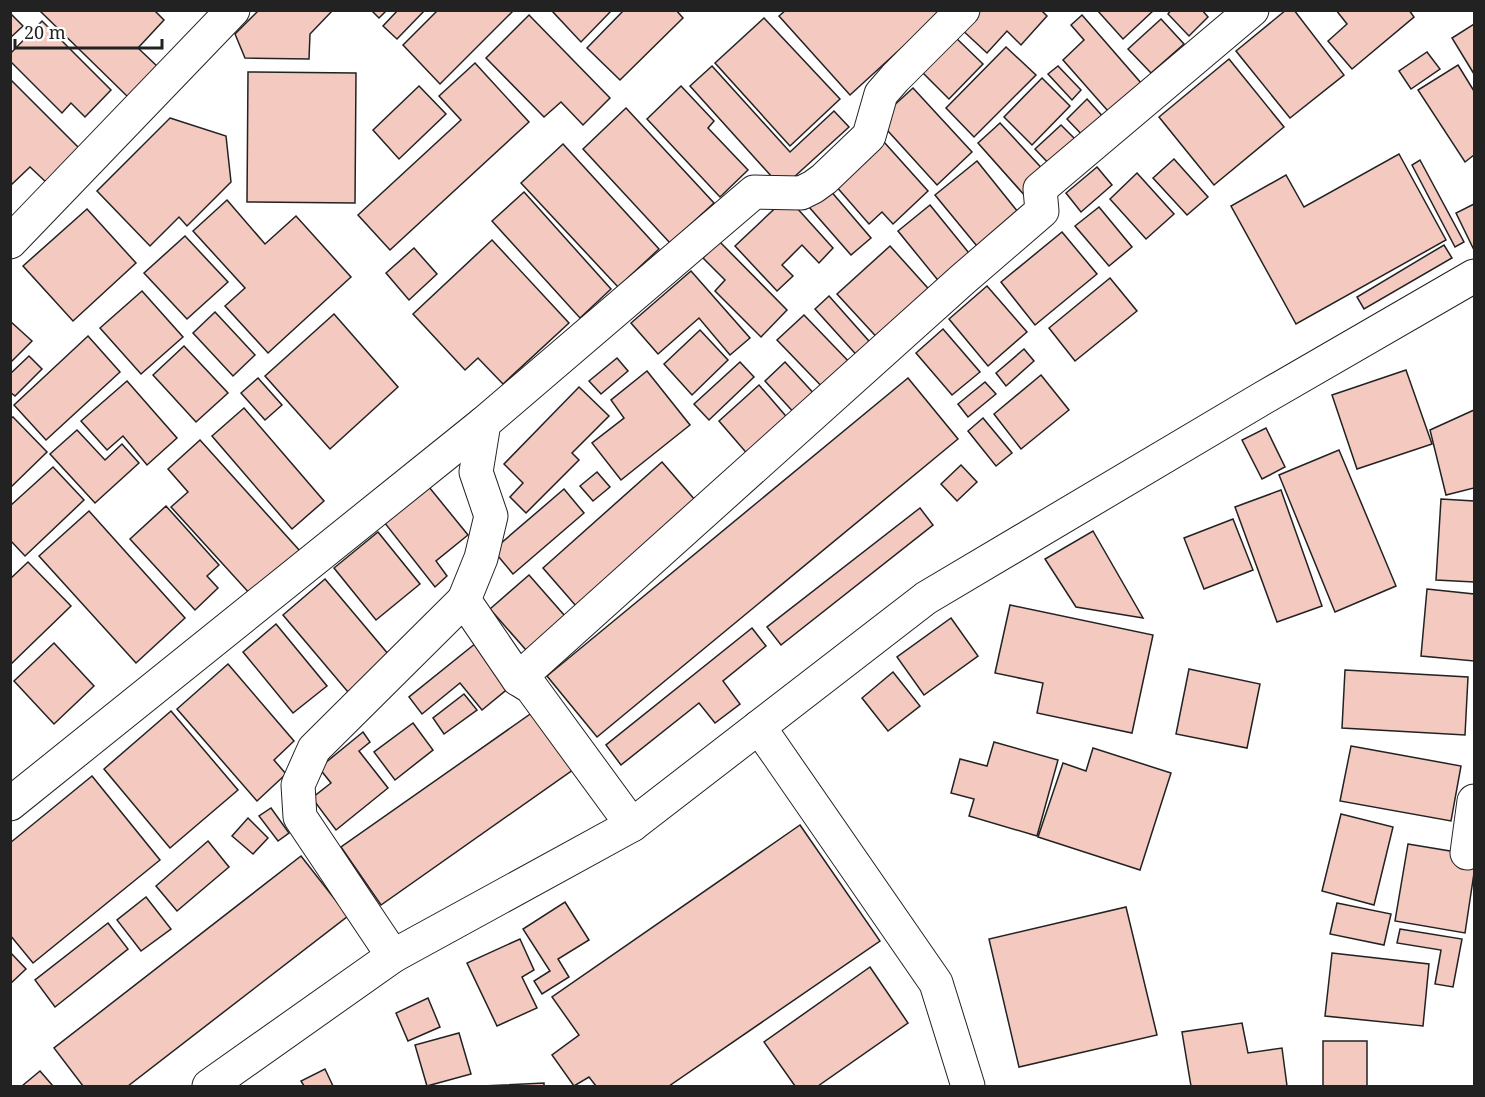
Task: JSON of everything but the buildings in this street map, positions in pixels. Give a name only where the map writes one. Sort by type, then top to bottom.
[{"type":"street","points":[[10,243],[233,10]]},
{"type":"street","points":[[10,804],[484,423],[754,192],[801,193],[824,179],[868,136],[881,94],[963,10]]},
{"type":"street","points":[[518,680],[962,280],[1042,211],[1040,189],[1252,10]]},
{"type":"street","points":[[209,1086],[393,956],[632,825],[926,598],[1474,276]]},
{"type":"street","points":[[393,956],[300,817],[298,784],[314,749],[464,600],[481,558],[491,516],[476,472],[484,423]]},
{"type":"street","points":[[464,600],[518,680],[531,687],[632,825]]},
{"type":"street","points":[[759,727],[936,983],[968,1086]]},
{"type":"street","points":[[1467,853],[1474,801]]}]
